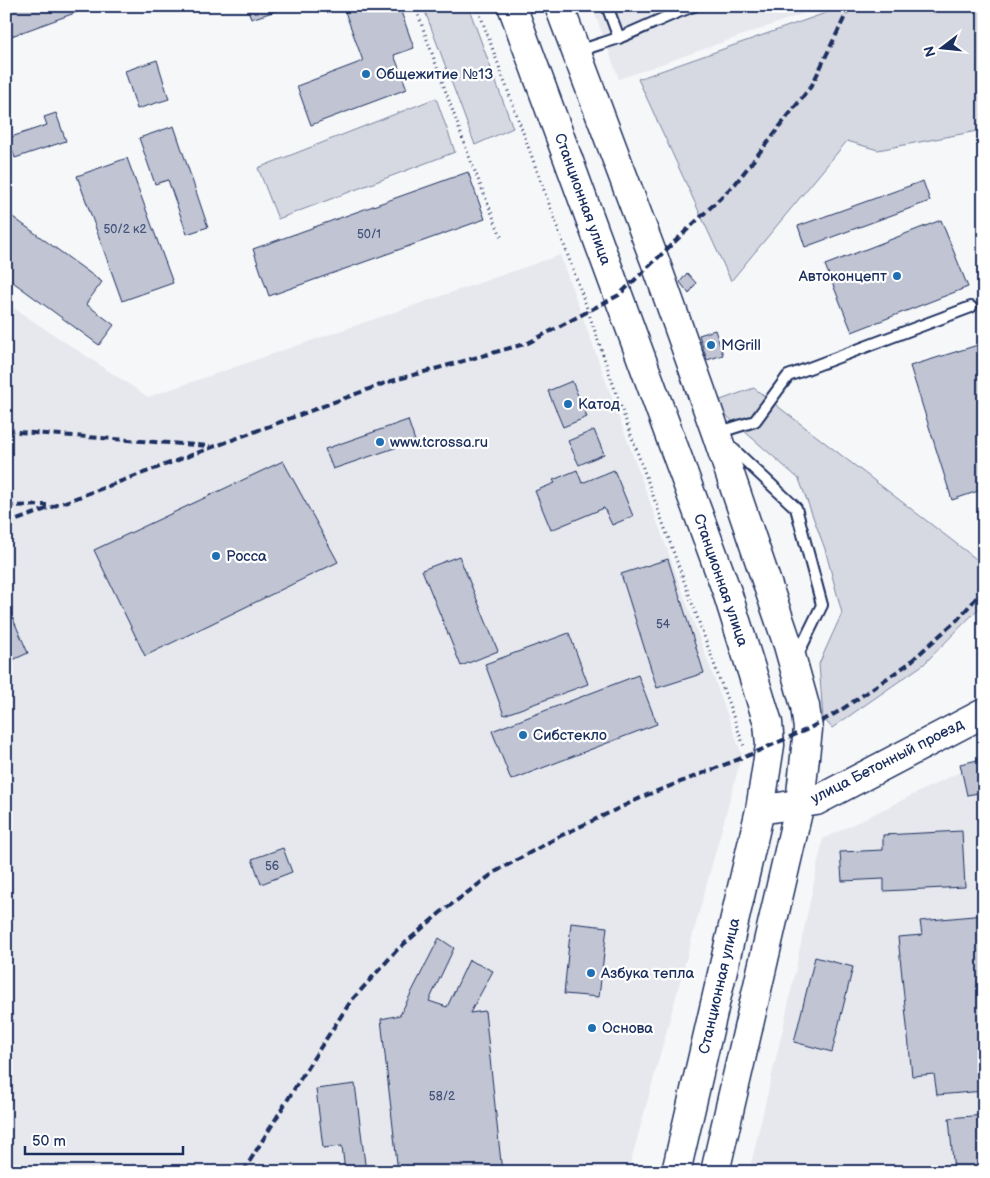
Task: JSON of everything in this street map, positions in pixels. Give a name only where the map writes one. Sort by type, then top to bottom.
[{"type":"main road","name":"Станционная улица","points":[[512,6],[727,592],[766,714],[770,746],[760,810],[676,1172]]},
{"type":"main road","points":[[559,6],[655,261],[716,433],[794,664],[805,706],[808,729],[800,803],[715,1172]]},
{"type":"main road","name":"улица Бетонный проезд","points":[[760,810],[816,801],[984,713]]},
{"type":"lane","points":[[607,6],[619,38]]},
{"type":"lane","points":[[577,53],[591,46],[619,38],[671,10],[694,6]]},
{"type":"lane","points":[[794,664],[822,605],[796,508],[716,433],[755,421],[788,376],[971,307]]},
{"type":"path","points":[[414,6],[470,159],[502,239]]},
{"type":"path","points":[[477,6],[740,732]]},
{"type":"shaded area","points":[[423,6],[468,6],[513,128],[475,145]]},
{"type":"shaded area","points":[[592,6],[825,6],[619,79]]},
{"type":"shaded area","points":[[838,6],[984,6],[984,126],[977,131],[878,150],[847,141],[731,281],[638,79],[837,9]]},
{"type":"shaded area","points":[[436,98],[455,152],[278,219],[258,168]]},
{"type":"shaded area","points":[[560,255],[742,755],[628,1172],[6,1172],[6,303],[148,397]]},
{"type":"shaded area","points":[[754,388],[984,565],[984,603],[924,664],[832,728],[823,718],[819,664],[842,613],[825,549],[799,479],[712,403]]},
{"type":"shaded area","points":[[984,760],[984,1172],[749,1172],[784,1024],[823,839]]},
{"type":"building","points":[[6,6],[94,6],[6,38]]},
{"type":"building","points":[[247,6],[278,6],[279,10],[251,19]]},
{"type":"building","name":"Общежитие №13","points":[[343,6],[399,6],[414,48],[394,55],[407,89],[311,125],[297,86],[363,61]]},
{"type":"building","points":[[157,60],[169,99],[137,109],[125,71]]},
{"type":"building","points":[[56,113],[66,141],[15,158],[8,138],[47,125],[44,117]]},
{"type":"building","points":[[174,126],[208,227],[187,234],[168,180],[155,184],[139,138]]},
{"type":"building","points":[[127,158],[173,283],[122,301],[77,176]]},
{"type":"building","points":[[468,172],[485,219],[269,296],[253,249]]},
{"type":"building","points":[[923,181],[930,201],[805,247],[798,226]]},
{"type":"building","points":[[6,212],[102,282],[86,304],[114,325],[99,345],[6,277]]},
{"type":"building","name":"Автоконцепт","points":[[941,220],[968,287],[852,332],[825,265]]},
{"type":"building","points":[[687,273],[696,283],[689,294],[680,282]]},
{"type":"building","name":"MGrill","points":[[715,330],[723,355],[707,360],[699,335]]},
{"type":"building","points":[[981,344],[984,351],[984,489],[952,500],[910,366]]},
{"type":"building","name":"Катод","points":[[572,381],[587,417],[563,427],[548,391]]},
{"type":"building","points":[[408,420],[415,441],[333,469],[325,449]]},
{"type":"building","points":[[594,430],[604,454],[579,465],[568,441]]},
{"type":"building","name":"Росса","points":[[283,461],[338,562],[145,656],[94,550]]},
{"type":"building","points":[[577,470],[582,483],[614,470],[633,516],[612,525],[604,508],[551,530],[535,491],[555,483],[553,480]]},
{"type":"building","points":[[459,556],[498,651],[461,666],[422,570]]},
{"type":"building","points":[[668,559],[704,673],[657,688],[621,574]]},
{"type":"building","points":[[6,603],[28,653],[6,663]]},
{"type":"building","points":[[569,633],[588,684],[504,715],[485,664]]},
{"type":"building","points":[[638,675],[657,724],[511,780],[492,731]]},
{"type":"building","points":[[979,746],[984,746],[984,792],[967,795],[960,764],[982,759]]},
{"type":"building","points":[[962,831],[965,887],[884,891],[884,879],[842,881],[840,852],[883,850],[883,835]]},
{"type":"building","points":[[283,848],[292,872],[261,884],[252,859]]},
{"type":"building","points":[[984,915],[984,1091],[937,1095],[934,1074],[912,1076],[898,937],[922,935],[920,921]]},
{"type":"building","points":[[571,923],[607,927],[599,997],[564,994]]},
{"type":"building","points":[[439,938],[454,948],[429,1001],[447,1007],[469,960],[493,971],[470,1013],[485,1011],[502,1172],[398,1172],[381,1019],[400,1015]]},
{"type":"building","points":[[815,957],[853,967],[832,1052],[794,1042]]},
{"type":"building","points":[[355,1084],[366,1172],[345,1172],[342,1146],[323,1148],[316,1089]]},
{"type":"building","points":[[984,1115],[984,1172],[954,1172],[949,1118]]},
{"type":"railway","points":[[6,524],[388,382],[528,343],[619,295],[735,184],[812,85],[850,6]]},
{"type":"railway","points":[[6,429],[19,432],[210,446]]},
{"type":"railway","points":[[6,506],[47,505]]},
{"type":"railway","points":[[243,1172],[351,1001],[397,950],[440,913],[495,872],[560,836],[647,795],[747,756],[808,729],[841,710],[908,664],[958,619],[984,589]]},
{"type":"place","name":"Общежитие №13","points":[[366,74]]},
{"type":"place","name":"Автоконцепт","points":[[897,276]]},
{"type":"place","name":"MGrill","points":[[711,345]]},
{"type":"place","name":"Катод","points":[[568,404]]},
{"type":"place","name":"www.tcrossa.ru","points":[[380,442]]},
{"type":"place","name":"Росса","points":[[216,556]]},
{"type":"place","name":"Сибстекло","points":[[523,735]]},
{"type":"place","name":"Азбука тепла","points":[[591,973]]},
{"type":"place","name":"Основа","points":[[592,1028]]}]
